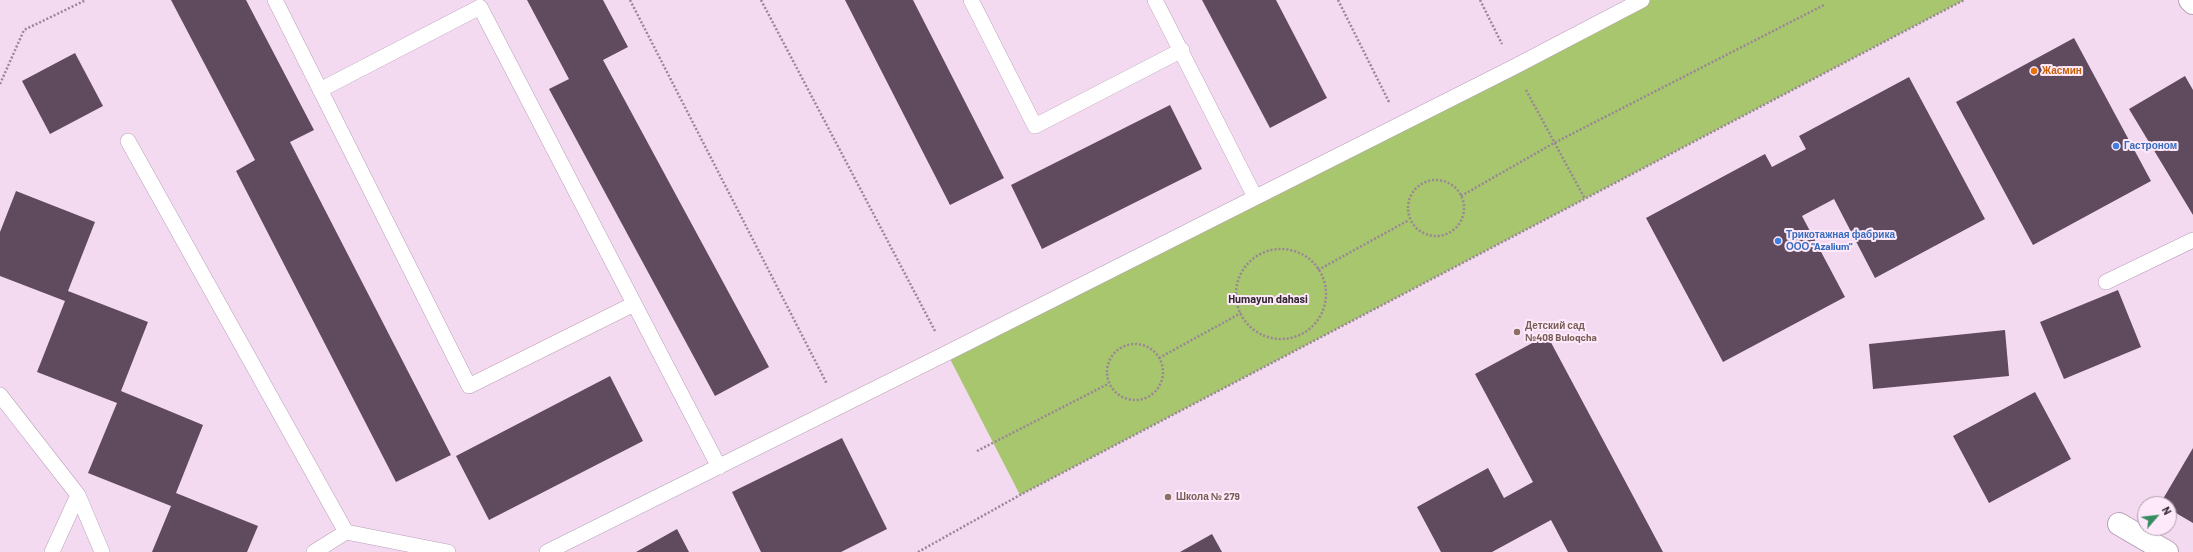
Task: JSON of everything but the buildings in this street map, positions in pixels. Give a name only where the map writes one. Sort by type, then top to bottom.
[{"type":"street","points":[[2190,0],[2193,3]]},
{"type":"street","points":[[2119,524],[2167,552]]},
{"type":"lane","points":[[275,0],[469,386],[634,304]]},
{"type":"lane","points":[[971,0],[1034,126],[1182,50]]},
{"type":"lane","points":[[1155,0],[1182,50],[1255,197]]},
{"type":"lane","points":[[547,552],[947,353],[1514,67],[1642,0]]},
{"type":"lane","points":[[320,90],[480,7],[719,467]]},
{"type":"lane","points":[[128,141],[346,532]]},
{"type":"lane","points":[[2106,282],[2193,240]]},
{"type":"lane","points":[[0,395],[78,494],[102,552]]},
{"type":"lane","points":[[52,552],[78,494]]},
{"type":"lane","points":[[314,552],[346,532],[448,552]]},
{"type":"path","points":[[0,84],[24,30],[86,0]]},
{"type":"path","points":[[630,0],[838,406]]},
{"type":"path","points":[[762,0],[947,353]]},
{"type":"path","points":[[1338,0],[1400,124]]},
{"type":"path","points":[[1480,0],[1554,143],[1585,199]]},
{"type":"path","points":[[918,552],[1020,495],[1964,0]]},
{"type":"path","points":[[1461,196],[1554,143],[1824,5]]},
{"type":"path","points":[[1428,180],[1443,180],[1458,189],[1465,204],[1462,220],[1449,234],[1436,237],[1422,233],[1409,220],[1407,204],[1415,188],[1428,180]]},
{"type":"path","points":[[1318,270],[1409,220]]},
{"type":"path","points":[[1283,248],[1298,252],[1311,260],[1318,270],[1326,290],[1324,307],[1316,322],[1301,334],[1285,339],[1268,337],[1252,328],[1241,314],[1236,298],[1237,281],[1243,268],[1254,257],[1267,251],[1283,248]]},
{"type":"path","points":[[1159,358],[1241,314]]},
{"type":"path","points":[[1127,344],[1141,344],[1157,353],[1159,358],[1163,368],[1161,384],[1148,398],[1135,401],[1120,397],[1108,384],[1106,368],[1114,352],[1127,344]]},
{"type":"path","points":[[977,451],[1108,384]]},
{"type":"green space","points":[[1642,0],[1964,0],[1020,495],[947,353]]},
{"type":"place","name":"Жасмин","points":[[2034,71]]},
{"type":"place","name":"Гастроном","points":[[2116,146]]},
{"type":"place","name":"Трикотажная фабрика ООО \"Azalium\"","points":[[1778,241]]},
{"type":"place","name":"Детский сад №408 Buloqcha","points":[[1517,332]]},
{"type":"place","name":"Школа № 279","points":[[1168,497]]},
{"type":"district","name":"Humayun dahasi","points":[[1268,299]]}]
